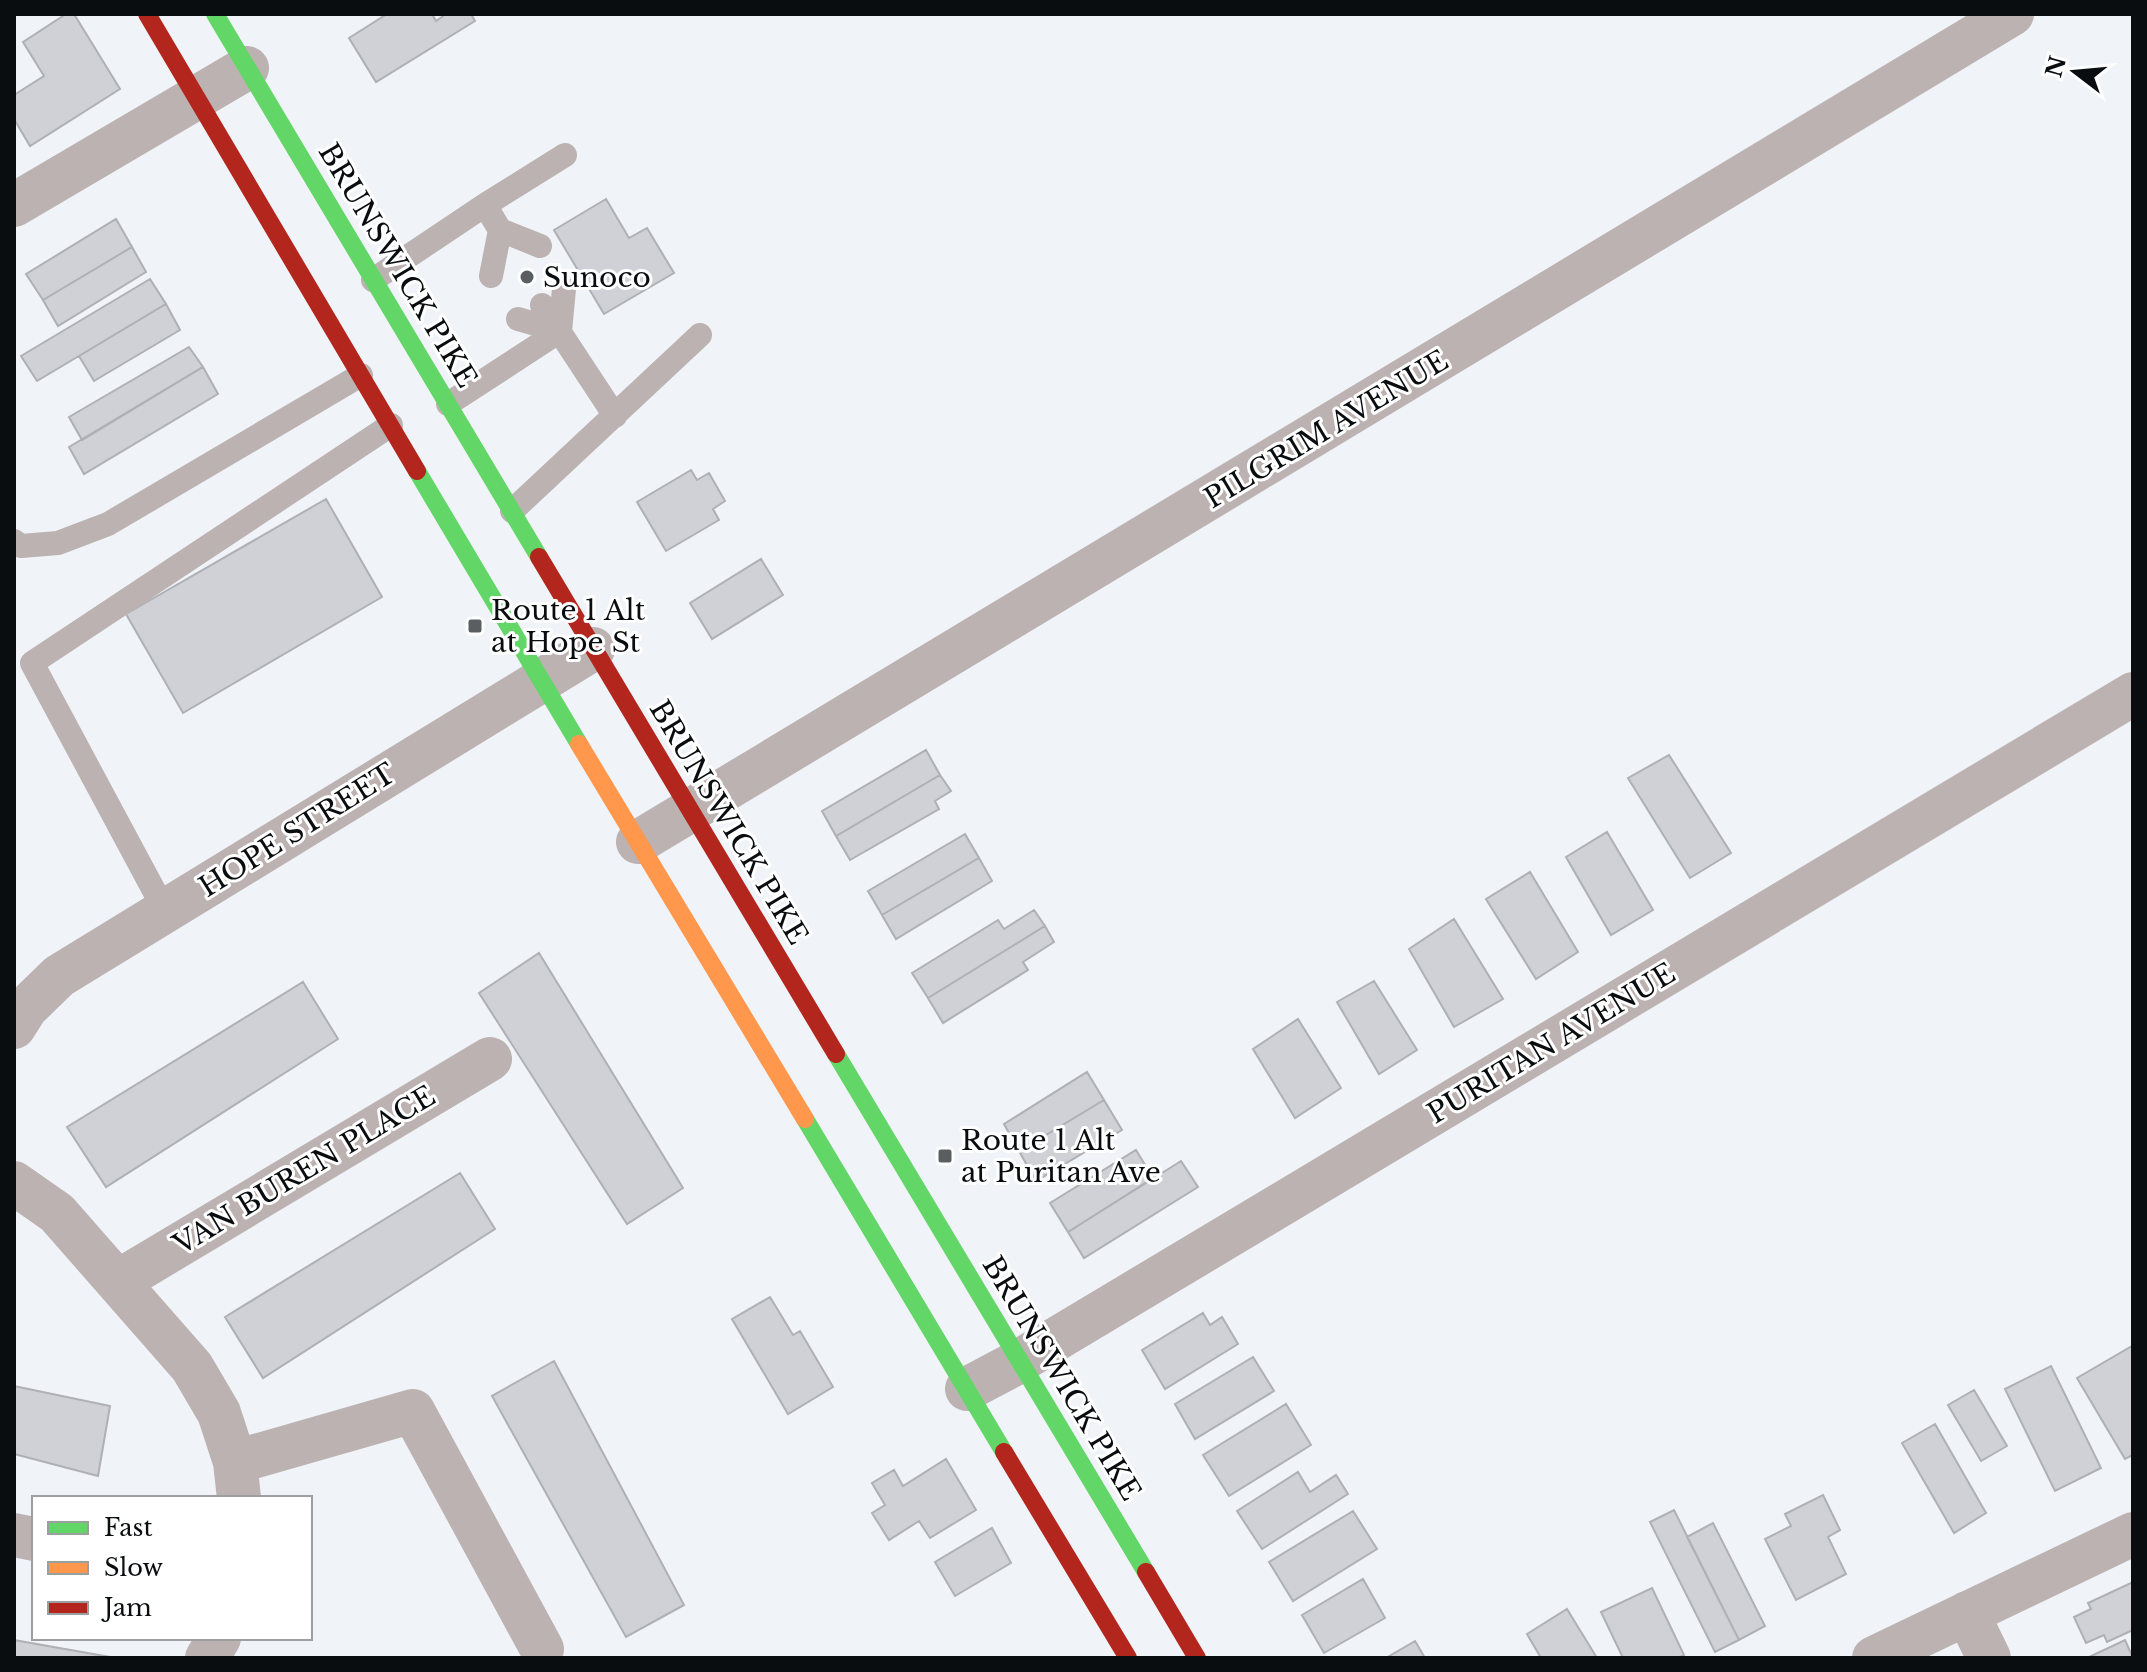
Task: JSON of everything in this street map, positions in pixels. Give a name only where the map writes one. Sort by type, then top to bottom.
[{"type":"main road","points":[[147,14],[541,680],[1128,1658]]},
{"type":"main road","name":"BRUNSWICK PIKE","points":[[215,14],[1018,1362],[1186,1654]]},
{"type":"street","name":"PILGRIM AVENUE","points":[[638,842],[691,813],[2012,14]]},
{"type":"street","points":[[14,205],[247,68]]},
{"type":"street","name":"HOPE STREET","points":[[14,1027],[26,1008],[59,976],[593,649]]},
{"type":"street","name":"PURITAN AVENUE","points":[[967,1389],[1018,1362],[2133,694]]},
{"type":"street","name":"VAN BUREN PLACE","points":[[119,1281],[490,1059]]},
{"type":"street","points":[[14,1183],[57,1213],[192,1367],[219,1413],[237,1480],[413,1411],[542,1649]]},
{"type":"street","points":[[1874,1658],[2133,1534]]},
{"type":"street","points":[[1967,1613],[1989,1658]]},
{"type":"street","points":[[207,1658],[218,1640]]},
{"type":"lane","points":[[373,280],[565,155]]},
{"type":"lane","points":[[485,205],[515,260]]},
{"type":"lane","points":[[500,230],[540,246]]},
{"type":"lane","points":[[491,276],[500,230]]},
{"type":"lane","points":[[560,331],[564,289]]},
{"type":"lane","points":[[542,305],[615,416]]},
{"type":"lane","points":[[518,319],[560,331]]},
{"type":"lane","points":[[448,404],[560,331]]},
{"type":"lane","points":[[512,511],[700,335]]},
{"type":"lane","points":[[14,541],[21,546],[58,543],[108,524],[361,375]]},
{"type":"lane","points":[[165,911],[32,663],[391,425]]},
{"type":"building","points":[[66,14],[74,14],[120,89],[30,146],[14,119],[14,95],[44,76],[23,42]]},
{"type":"building","points":[[387,14],[432,14],[436,21],[446,14],[471,14],[475,21],[376,82],[349,38]]},
{"type":"building","points":[[606,199],[629,238],[647,228],[674,273],[604,314],[554,230]]},
{"type":"building","points":[[116,219],[132,247],[43,300],[26,274]]},
{"type":"building","points":[[132,247],[146,272],[58,326],[43,300]]},
{"type":"building","points":[[150,279],[166,304],[37,381],[21,356]]},
{"type":"building","points":[[166,304],[180,330],[94,381],[79,356]]},
{"type":"building","points":[[189,347],[203,367],[82,440],[69,417]]},
{"type":"building","points":[[203,367],[218,394],[84,474],[69,447]]},
{"type":"building","points":[[691,470],[697,480],[709,473],[725,501],[713,509],[719,520],[666,551],[637,502]]},
{"type":"building","points":[[326,499],[382,597],[183,713],[126,614]]},
{"type":"building","points":[[761,559],[783,595],[712,639],[690,603]]},
{"type":"building","points":[[926,750],[940,775],[836,836],[822,811]]},
{"type":"building","points":[[1669,755],[1731,853],[1690,878],[1628,778]]},
{"type":"building","points":[[940,775],[951,791],[935,801],[939,809],[850,860],[836,836]]},
{"type":"building","points":[[1607,832],[1653,910],[1611,935],[1566,857]]},
{"type":"building","points":[[965,834],[979,858],[882,915],[868,891]]},
{"type":"building","points":[[979,858],[992,881],[896,939],[882,915]]},
{"type":"building","points":[[1530,872],[1578,952],[1536,979],[1486,899]]},
{"type":"building","points":[[1034,910],[1045,926],[928,998],[912,973],[998,920],[1004,929]]},
{"type":"building","points":[[1454,919],[1503,999],[1454,1027],[1409,949]]},
{"type":"building","points":[[1045,926],[1054,942],[1023,962],[1028,970],[943,1023],[928,998]]},
{"type":"building","points":[[539,953],[683,1188],[627,1224],[479,993]]},
{"type":"building","points":[[1374,981],[1417,1050],[1379,1074],[1337,1002]]},
{"type":"building","points":[[303,982],[338,1039],[106,1187],[67,1127]]},
{"type":"building","points":[[1298,1019],[1341,1088],[1295,1118],[1253,1049]]},
{"type":"building","points":[[1087,1072],[1104,1100],[1019,1151],[1004,1124]]},
{"type":"building","points":[[1104,1100],[1122,1130],[1036,1181],[1019,1151]]},
{"type":"building","points":[[1136,1150],[1153,1178],[1068,1232],[1050,1203]]},
{"type":"building","points":[[1181,1161],[1198,1187],[1084,1258],[1068,1232]]},
{"type":"building","points":[[460,1173],[495,1229],[263,1378],[225,1317]]},
{"type":"building","points":[[770,1297],[793,1335],[800,1331],[833,1387],[788,1414],[732,1319]]},
{"type":"building","points":[[1203,1313],[1210,1325],[1222,1317],[1238,1344],[1165,1389],[1142,1350]]},
{"type":"building","points":[[2132,1346],[2133,1455],[2125,1459],[2077,1378]]},
{"type":"building","points":[[1253,1357],[1274,1391],[1195,1439],[1175,1404]]},
{"type":"building","points":[[554,1361],[684,1605],[626,1637],[492,1396]]},
{"type":"building","points":[[2051,1366],[2101,1468],[2055,1491],[2005,1389]]},
{"type":"building","points":[[14,1386],[110,1406],[98,1476],[14,1454]]},
{"type":"building","points":[[1974,1390],[2007,1446],[1981,1461],[1948,1405]]},
{"type":"building","points":[[1286,1404],[1311,1445],[1229,1496],[1203,1455]]},
{"type":"building","points":[[1935,1424],[1986,1513],[1954,1533],[1902,1443]]},
{"type":"building","points":[[946,1459],[976,1510],[930,1538],[919,1521],[889,1540],[872,1513],[885,1505],[872,1483],[894,1470],[903,1486]]},
{"type":"building","points":[[1298,1472],[1310,1492],[1336,1475],[1348,1494],[1262,1549],[1237,1511]]},
{"type":"building","points":[[1823,1495],[1840,1530],[1828,1537],[1846,1574],[1796,1600],[1765,1539],[1791,1526],[1785,1514]]},
{"type":"building","points":[[1674,1510],[1739,1640],[1715,1652],[1650,1522]]},
{"type":"building","points":[[1353,1511],[1377,1549],[1293,1601],[1269,1562]]},
{"type":"building","points":[[1713,1523],[1765,1626],[1739,1640],[1687,1537]]},
{"type":"building","points":[[992,1528],[1011,1563],[955,1596],[935,1562]]},
{"type":"building","points":[[1363,1579],[1385,1618],[1324,1653],[1302,1615]]},
{"type":"building","points":[[2133,1582],[2133,1630],[2107,1642],[2104,1635],[2086,1643],[2074,1617],[2091,1609],[2088,1603]]},
{"type":"building","points":[[1652,1588],[1684,1655],[1678,1658],[1623,1658],[1601,1612]]},
{"type":"building","points":[[1567,1609],[1597,1658],[1541,1658],[1527,1634]]},
{"type":"building","points":[[14,1640],[116,1658],[14,1658]]},
{"type":"building","points":[[2125,1640],[2133,1658],[2087,1658]]},
{"type":"building","points":[[1415,1641],[1425,1658],[1386,1658]]},
{"type":"traffic: fast","points":[[215,14],[539,557]]},
{"type":"traffic: fast","points":[[417,471],[579,744]]},
{"type":"traffic: fast","points":[[836,1054],[1146,1572]]},
{"type":"traffic: fast","points":[[805,1119],[1004,1452]]},
{"type":"traffic: slow","points":[[579,744],[805,1119]]},
{"type":"traffic: jam","points":[[147,14],[417,471]]},
{"type":"traffic: jam","points":[[539,557],[836,1054]]},
{"type":"traffic: jam","points":[[1004,1452],[1128,1658]]},
{"type":"traffic: jam","points":[[1146,1572],[1197,1658]]},
{"type":"place","name":"Sunoco","points":[[527,277]]},
{"type":"place","name":"Route 1 Alt at Hope St","points":[[475,626]]},
{"type":"place","name":"Route 1 Alt at Puritan Ave","points":[[945,1156]]}]
